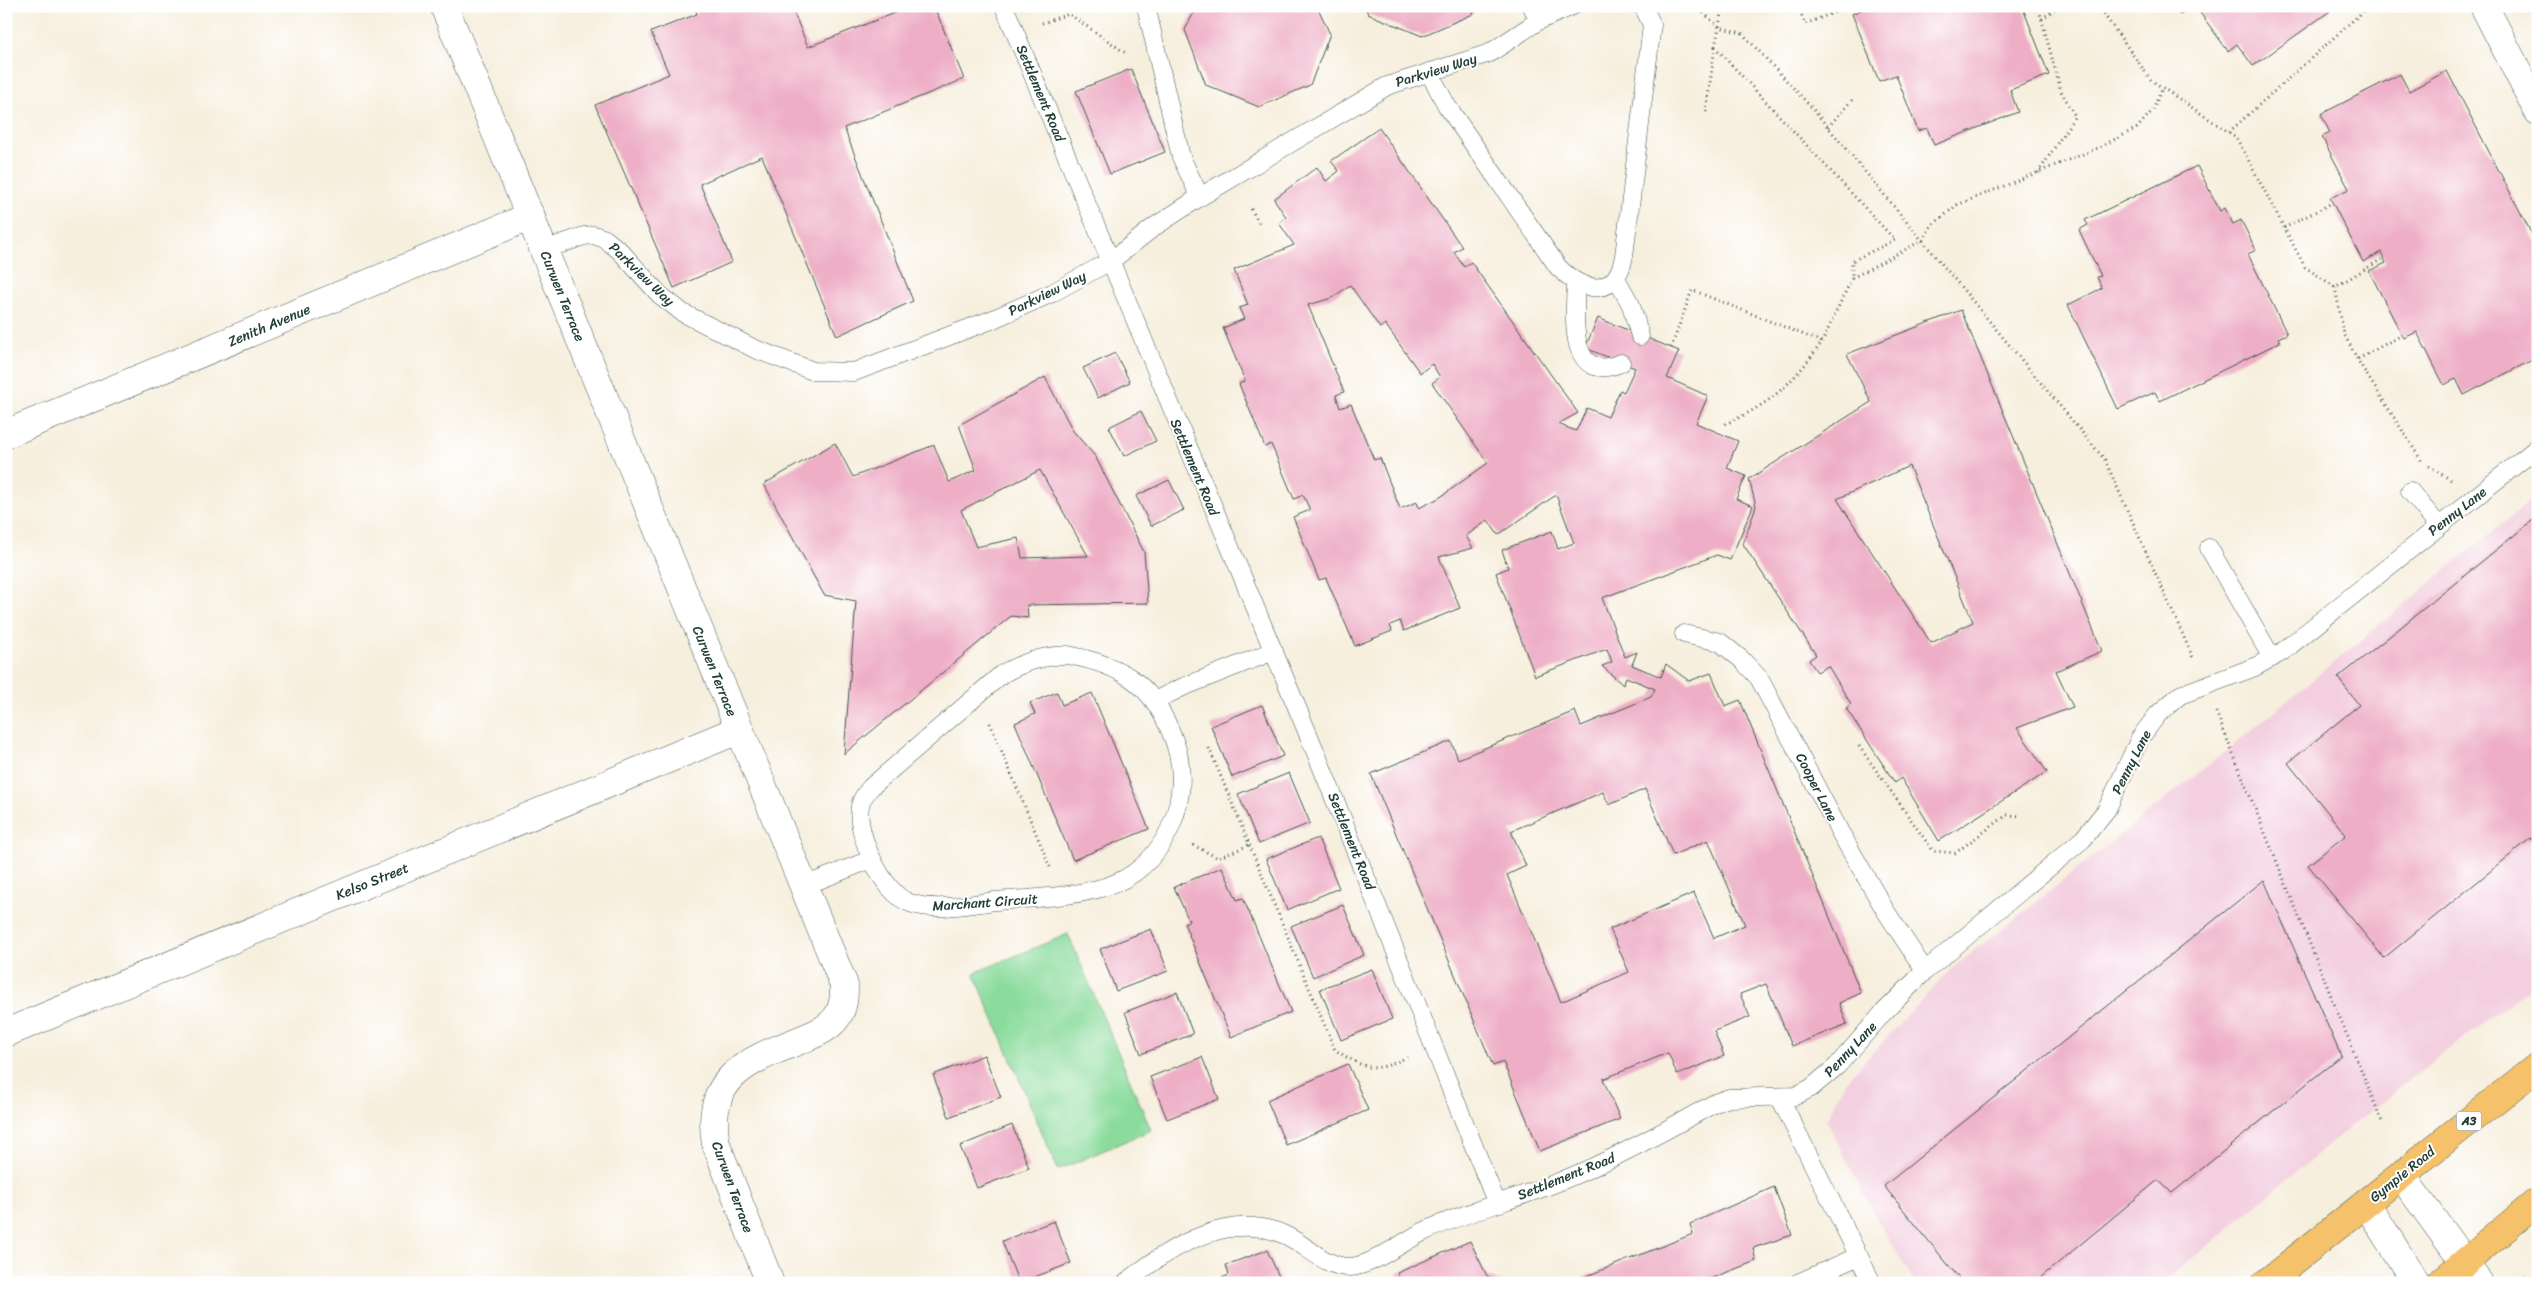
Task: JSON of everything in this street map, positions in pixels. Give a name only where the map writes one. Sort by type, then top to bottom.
[{"type":"highway","name":"Gympie Road","points":[[2266,1283],[2538,1066]]},
{"type":"highway","points":[[2440,1283],[2472,1272],[2538,1201]]},
{"type":"street","name":"Curwen Terrace","points":[[444,6],[531,216],[738,730],[838,966],[844,985],[844,1003],[837,1017],[828,1027],[755,1058],[738,1071],[724,1086],[715,1104],[712,1123],[724,1169],[770,1283]]},
{"type":"street","points":[[2484,6],[2538,111]]},
{"type":"street","name":"Zenith Avenue","points":[[6,434],[531,216]]},
{"type":"street","name":"Kelso Street","points":[[6,1033],[738,730]]},
{"type":"street","points":[[2401,1175],[2472,1272]]},
{"type":"street","points":[[2366,1203],[2416,1283]]},
{"type":"lane","name":"Settlement Road","points":[[1004,6],[1112,260],[1146,349],[1274,651],[1434,1043],[1497,1204],[1556,1183],[1614,1157],[1715,1103],[1729,1098],[1780,1098]]},
{"type":"lane","points":[[1146,6],[1175,138],[1181,157],[1200,197]]},
{"type":"lane","name":"Parkview Way","points":[[544,250],[584,236],[594,235],[605,239],[620,250],[660,295],[683,313],[755,349],[813,371],[830,373],[854,372],[991,320],[1052,293],[1112,260],[1154,227],[1200,197],[1387,86],[1490,53],[1535,14],[1572,6]]},
{"type":"lane","points":[[1429,72],[1447,106],[1558,267],[1576,282],[1590,288],[1600,288],[1616,278],[1622,269],[1624,256],[1652,25],[1643,6]]},
{"type":"lane","points":[[1616,278],[1631,305],[1640,336]]},
{"type":"lane","points":[[1576,282],[1574,328],[1580,351],[1594,365],[1603,368],[1621,363]]},
{"type":"lane","name":"Penny Lane","points":[[1780,1098],[1794,1096],[1811,1088],[1837,1066],[1883,1013],[1925,971],[2083,839],[2107,809],[2140,738],[2158,714],[2180,695],[2255,667],[2301,638],[2438,525],[2538,447]]},
{"type":"lane","points":[[2410,491],[2438,525]]},
{"type":"lane","points":[[2208,548],[2272,658]]},
{"type":"lane","name":"Cooper Lane","points":[[1684,634],[1720,642],[1741,658],[1759,678],[1840,832],[1885,910],[1925,971]]},
{"type":"lane","points":[[1156,700],[1183,687],[1274,651]]},
{"type":"lane","name":"Marchant Circuit","points":[[1068,655],[1093,660],[1140,684],[1156,700],[1168,724],[1177,749],[1181,769],[1182,792],[1168,832],[1157,849],[1130,875],[1098,888],[1062,896],[925,906],[908,903],[896,894],[872,860],[864,840],[860,819],[860,807],[863,797],[871,787],[978,693],[1002,674],[1022,663],[1044,656],[1068,655]]},
{"type":"lane","points":[[804,886],[872,860]]},
{"type":"lane","points":[[1780,1098],[1872,1283]]},
{"type":"lane","points":[[1126,1283],[1147,1265],[1178,1246],[1212,1232],[1236,1228],[1266,1230],[1287,1236],[1352,1275],[1369,1261],[1424,1231],[1497,1204]]},
{"type":"lane","points":[[1798,1283],[1859,1256]]},
{"type":"path","points":[[1696,6],[1719,27],[1742,33],[1828,127],[2105,460],[2205,686],[2383,1124]]},
{"type":"path","points":[[1706,112],[1722,6]]},
{"type":"path","points":[[1798,6],[1805,24],[1851,6]]},
{"type":"path","points":[[2038,6],[2061,91],[2075,116],[2038,174]]},
{"type":"path","points":[[2042,19],[2058,6]]},
{"type":"path","points":[[2098,6],[2151,80],[2236,137],[2305,267],[2335,287],[2344,334],[2422,462],[2448,477],[2466,503]]},
{"type":"path","points":[[2229,132],[2369,6]]},
{"type":"path","points":[[1015,33],[1069,14],[1131,57]]},
{"type":"path","points":[[1716,47],[1895,240],[1852,261],[1852,278],[1822,342],[1798,375],[1755,411],[1725,424]]},
{"type":"path","points":[[1852,278],[1922,240],[1931,226],[1957,204],[2038,174],[2098,148],[2137,128],[2153,110],[2162,88]]},
{"type":"path","points":[[1828,127],[1852,100]]},
{"type":"path","points":[[2284,228],[2332,203]]},
{"type":"path","points":[[1251,209],[1260,225]]},
{"type":"path","points":[[2335,287],[2384,258]]},
{"type":"path","points":[[1671,348],[1692,290],[1822,342]]},
{"type":"path","points":[[2358,359],[2402,335]]},
{"type":"path","points":[[978,693],[1062,896]]},
{"type":"path","points":[[1205,739],[1335,1050],[1366,1068],[1391,1065],[1434,1043]]},
{"type":"path","points":[[1859,746],[1933,850],[1955,853],[2007,815],[2022,816]]},
{"type":"path","points":[[1168,832],[1218,858],[1249,844]]},
{"type":"path","points":[[2517,1283],[2526,1275],[2537,1281]]},
{"type":"shaded area","points":[[2538,494],[2538,981],[2367,1113],[2163,1283],[1915,1283],[1877,1220],[1826,1120],[1845,1082],[1949,971],[2225,752]]},
{"type":"green space","points":[[1068,934],[1151,1130],[1058,1170],[974,973]]},
{"type":"building","points":[[694,6],[791,6],[808,47],[912,6],[934,6],[964,79],[844,128],[913,301],[837,336],[762,156],[700,184],[732,262],[674,288],[595,105],[669,74],[651,32],[697,14]]},
{"type":"building","points":[[1197,6],[1317,6],[1330,34],[1310,85],[1259,107],[1206,85],[1185,30]]},
{"type":"building","points":[[1365,6],[1476,6],[1473,14],[1422,36],[1368,14]]},
{"type":"building","points":[[1869,6],[2022,6],[2049,75],[2010,90],[2018,112],[1934,145],[1927,128],[1918,131],[1896,75],[1879,81],[1852,14]]},
{"type":"building","points":[[2175,6],[2190,6],[2180,14]]},
{"type":"building","points":[[2195,6],[2327,6],[2330,11],[2253,66],[2237,44],[2228,51]]},
{"type":"building","points":[[1131,69],[1165,152],[1110,174],[1076,91]]},
{"type":"building","points":[[2447,71],[2538,246],[2538,357],[2464,395],[2456,379],[2444,385],[2417,332],[2404,338],[2402,335],[2369,271],[2386,263],[2381,252],[2363,262],[2330,198],[2349,189],[2322,137],[2330,133],[2321,114],[2400,74],[2409,91]]},
{"type":"building","points":[[1379,128],[1462,247],[1454,252],[1464,267],[1471,262],[1578,413],[1558,424],[1576,431],[1587,408],[1608,417],[1620,390],[1624,392],[1635,368],[1585,348],[1598,318],[1679,351],[1667,378],[1708,396],[1696,423],[1738,441],[1727,468],[1746,476],[1736,499],[1753,506],[1730,560],[1717,555],[1602,598],[1625,657],[1637,652],[1632,665],[1661,677],[1666,664],[1689,681],[1711,673],[1725,706],[1740,700],[1861,993],[1839,1003],[1847,1024],[1792,1046],[1766,984],[1740,994],[1750,1017],[1714,1031],[1724,1056],[1677,1075],[1668,1053],[1603,1079],[1620,1119],[1540,1151],[1503,1062],[1493,1066],[1371,774],[1451,741],[1458,759],[1575,711],[1581,726],[1651,697],[1655,689],[1626,677],[1623,685],[1602,666],[1612,662],[1607,649],[1535,676],[1496,573],[1508,568],[1502,550],[1552,531],[1558,549],[1574,543],[1556,495],[1498,535],[1488,520],[1466,536],[1473,548],[1439,557],[1460,608],[1404,631],[1400,621],[1390,625],[1392,631],[1355,646],[1326,578],[1319,580],[1293,517],[1310,510],[1303,495],[1294,499],[1271,444],[1265,447],[1239,384],[1245,381],[1223,328],[1244,319],[1239,308],[1248,305],[1234,270],[1294,245],[1279,223],[1286,217],[1274,199],[1317,167],[1326,181],[1339,171],[1331,161]],"holes":[[[1350,285],[1380,328],[1385,324],[1420,373],[1432,364],[1440,377],[1432,383],[1488,463],[1439,498],[1419,508],[1417,502],[1400,509],[1380,458],[1374,460],[1351,404],[1340,408],[1336,395],[1344,392],[1308,305],[1332,298]],[[1645,789],[1673,855],[1708,840],[1745,925],[1714,938],[1694,893],[1610,929],[1629,972],[1561,1002],[1507,875],[1526,866],[1511,831],[1603,792],[1609,805]]]},
{"type":"building","points":[[2197,166],[2220,211],[2225,208],[2233,224],[2241,220],[2256,250],[2248,254],[2287,334],[2278,338],[2280,342],[2160,401],[2155,392],[2118,409],[2068,305],[2102,288],[2097,277],[2101,276],[2079,230],[2088,225],[2085,220]]},
{"type":"building","points":[[1961,310],[2102,651],[2056,671],[2073,707],[2017,728],[2047,772],[1939,841],[1901,778],[1895,783],[1846,708],[1851,704],[1828,666],[1817,672],[1809,660],[1816,655],[1743,544],[1756,506],[1749,479],[1871,402],[1847,354]],"holes":[[[1909,466],[1973,622],[1931,643],[1837,499]]]},
{"type":"building","points":[[1115,353],[1130,382],[1098,398],[1083,368]]},
{"type":"building","points":[[1045,377],[1073,431],[1095,456],[1144,552],[1148,603],[1027,605],[1028,618],[1011,616],[844,754],[856,601],[824,595],[764,484],[835,443],[853,477],[934,445],[949,482],[976,470],[959,425]],"holes":[[[1040,470],[1088,556],[1022,558],[1018,538],[976,547],[961,510]]]},
{"type":"building","points":[[1141,411],[1156,441],[1124,456],[1109,427]]},
{"type":"building","points":[[1169,480],[1184,510],[1151,526],[1136,496]]},
{"type":"building","points":[[2538,516],[2538,846],[2531,838],[2384,958],[2308,865],[2346,835],[2288,763],[2359,705],[2338,678]]},
{"type":"building","points":[[1057,692],[1062,705],[1092,693],[1149,829],[1073,860],[1015,723],[1035,714],[1030,703]]},
{"type":"building","points":[[1262,705],[1283,756],[1232,777],[1211,726]]},
{"type":"building","points":[[1289,773],[1310,823],[1259,844],[1238,794]]},
{"type":"building","points":[[1318,838],[1339,888],[1287,910],[1266,859]]},
{"type":"building","points":[[1222,867],[1237,900],[1243,898],[1291,1012],[1231,1037],[1184,923],[1189,921],[1174,887]]},
{"type":"building","points":[[2264,880],[2341,1056],[2172,1193],[2158,1180],[2034,1283],[1963,1283],[1884,1186]]},
{"type":"building","points":[[1343,905],[1364,955],[1313,977],[1291,926]]},
{"type":"building","points":[[1151,929],[1168,971],[1116,991],[1100,949]]},
{"type":"building","points":[[1372,969],[1392,1019],[1341,1040],[1320,989]]},
{"type":"building","points":[[1177,992],[1193,1034],[1141,1054],[1125,1012]]},
{"type":"building","points":[[984,1055],[1001,1097],[949,1117],[933,1075]]},
{"type":"building","points":[[1202,1057],[1219,1099],[1167,1119],[1150,1077]]},
{"type":"building","points":[[1348,1064],[1368,1110],[1286,1145],[1267,1100]]},
{"type":"building","points":[[1012,1125],[1029,1168],[977,1188],[960,1146]]},
{"type":"building","points":[[1774,1187],[1792,1235],[1753,1248],[1756,1261],[1699,1283],[1569,1283],[1693,1234],[1690,1224]]},
{"type":"building","points":[[1054,1221],[1071,1263],[1019,1283],[1002,1241]]},
{"type":"building","points":[[1470,1241],[1487,1276],[1502,1283],[1402,1283],[1397,1273]]},
{"type":"building","points":[[1267,1250],[1282,1283],[1210,1283],[1229,1275],[1226,1265]]}]
